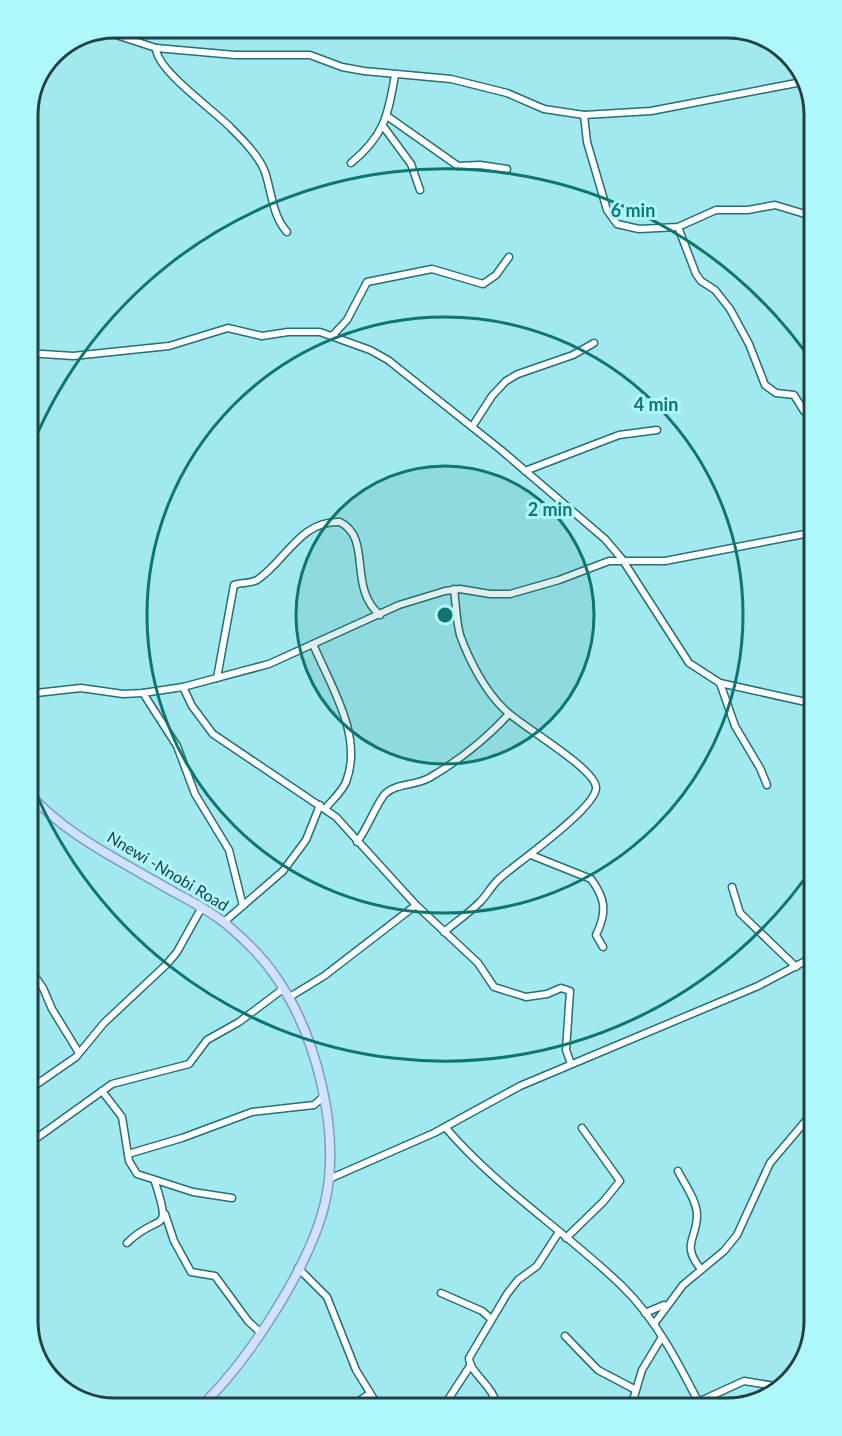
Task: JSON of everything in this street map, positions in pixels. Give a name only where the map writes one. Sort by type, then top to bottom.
[{"type":"main road","name":"Nnewi -Nnobi Road","points":[[38,802],[65,826],[224,922],[253,948],[283,989],[310,1045],[331,1134],[329,1179],[315,1235],[261,1333],[232,1374],[209,1398]]},
{"type":"street","points":[[125,38],[156,48],[235,55],[310,55],[342,67],[476,84],[507,93],[544,109],[584,115],[651,111],[798,83]]},
{"type":"street","points":[[156,48],[157,56],[167,69],[231,128],[261,163],[276,216],[287,232]]},
{"type":"street","points":[[351,163],[372,144],[384,126],[395,75]]},
{"type":"street","points":[[584,115],[587,142],[596,178],[611,218],[624,227],[678,226],[716,210],[748,210],[775,205],[804,214]]},
{"type":"street","points":[[387,117],[458,166],[480,165],[507,169]]},
{"type":"street","points":[[384,126],[411,164],[420,190]]},
{"type":"street","points":[[678,226],[696,274],[701,281],[715,290],[730,309],[749,344],[765,386],[776,393],[794,395],[804,411]]},
{"type":"street","points":[[333,335],[347,320],[367,282],[397,278],[432,269],[483,284],[496,275],[509,257]]},
{"type":"street","points":[[38,354],[73,356],[169,346],[228,328],[262,336],[304,331],[333,335],[388,360],[605,539],[622,559],[689,663],[720,683],[804,702]]},
{"type":"street","points":[[472,427],[492,396],[506,381],[518,374],[573,355],[594,343]]},
{"type":"street","points":[[525,471],[619,435],[657,430]]},
{"type":"street","points":[[217,678],[234,585],[254,581],[298,538],[324,524],[340,522],[354,533],[358,546],[359,570],[368,602],[380,615]]},
{"type":"street","points":[[38,693],[81,688],[143,693],[183,687],[269,664],[418,598],[454,589],[510,594],[559,580],[600,563],[622,559],[644,563],[665,561],[804,534]]},
{"type":"street","points":[[444,932],[482,901],[499,879],[531,855],[584,807],[597,788],[591,777],[566,755],[509,714],[485,685],[460,633],[454,589]]},
{"type":"street","points":[[224,922],[283,871],[306,840],[323,807],[346,782],[351,744],[337,695],[313,644]]},
{"type":"street","points":[[720,683],[735,726],[760,768],[767,785]]},
{"type":"street","points":[[183,687],[192,706],[213,734],[241,755],[323,807],[343,824],[416,905],[478,963],[494,987],[503,991],[537,997],[561,988],[570,991],[566,1050],[571,1064]]},
{"type":"street","points":[[143,693],[156,717],[177,746],[195,794],[229,850],[243,906]]},
{"type":"street","points":[[357,842],[385,795],[393,788],[420,782],[437,773],[491,732],[509,714]]},
{"type":"street","points":[[531,855],[591,879],[606,907],[603,922],[596,935],[603,947]]},
{"type":"street","points":[[732,887],[740,913],[796,967]]},
{"type":"street","points":[[288,998],[324,976],[416,905]]},
{"type":"street","points":[[38,1083],[79,1053],[104,1023],[147,984],[177,952],[202,907]]},
{"type":"street","points":[[329,1179],[445,1127],[520,1086],[676,1022],[804,962]]},
{"type":"street","points":[[38,981],[79,1053]]},
{"type":"street","points":[[38,1137],[112,1084],[189,1064],[207,1040],[239,1022],[283,989]]},
{"type":"street","points":[[102,1091],[122,1117],[128,1154],[137,1174],[155,1182],[193,1192],[232,1198]]},
{"type":"street","points":[[128,1154],[172,1141],[252,1112],[314,1105],[324,1097]]},
{"type":"street","points":[[654,1324],[667,1303],[700,1268],[724,1251],[737,1235],[770,1163],[804,1123]]},
{"type":"street","points":[[445,1127],[468,1154],[623,1287],[654,1324],[696,1398]]},
{"type":"street","points":[[566,1238],[610,1195],[620,1180],[582,1128]]},
{"type":"street","points":[[678,1171],[697,1215],[689,1243],[695,1262],[700,1268]]},
{"type":"street","points":[[155,1182],[174,1240],[190,1272],[215,1276],[248,1322],[261,1333]]},
{"type":"street","points":[[127,1243],[147,1227],[161,1222],[165,1214]]},
{"type":"street","points":[[495,1398],[493,1391],[470,1365],[469,1358],[490,1318],[518,1280],[537,1266],[560,1232]]},
{"type":"street","points":[[298,1268],[327,1297],[356,1370],[372,1398]]},
{"type":"street","points":[[441,1293],[482,1311],[490,1318]]},
{"type":"street","points":[[645,1313],[667,1303]]},
{"type":"street","points":[[565,1336],[598,1370],[636,1389]]},
{"type":"street","points":[[632,1398],[642,1370],[662,1337]]},
{"type":"street","points":[[449,1398],[470,1365]]},
{"type":"street","points":[[707,1398],[744,1381],[771,1385]]},
{"type":"street","points":[[363,1398],[369,1394]]}]
